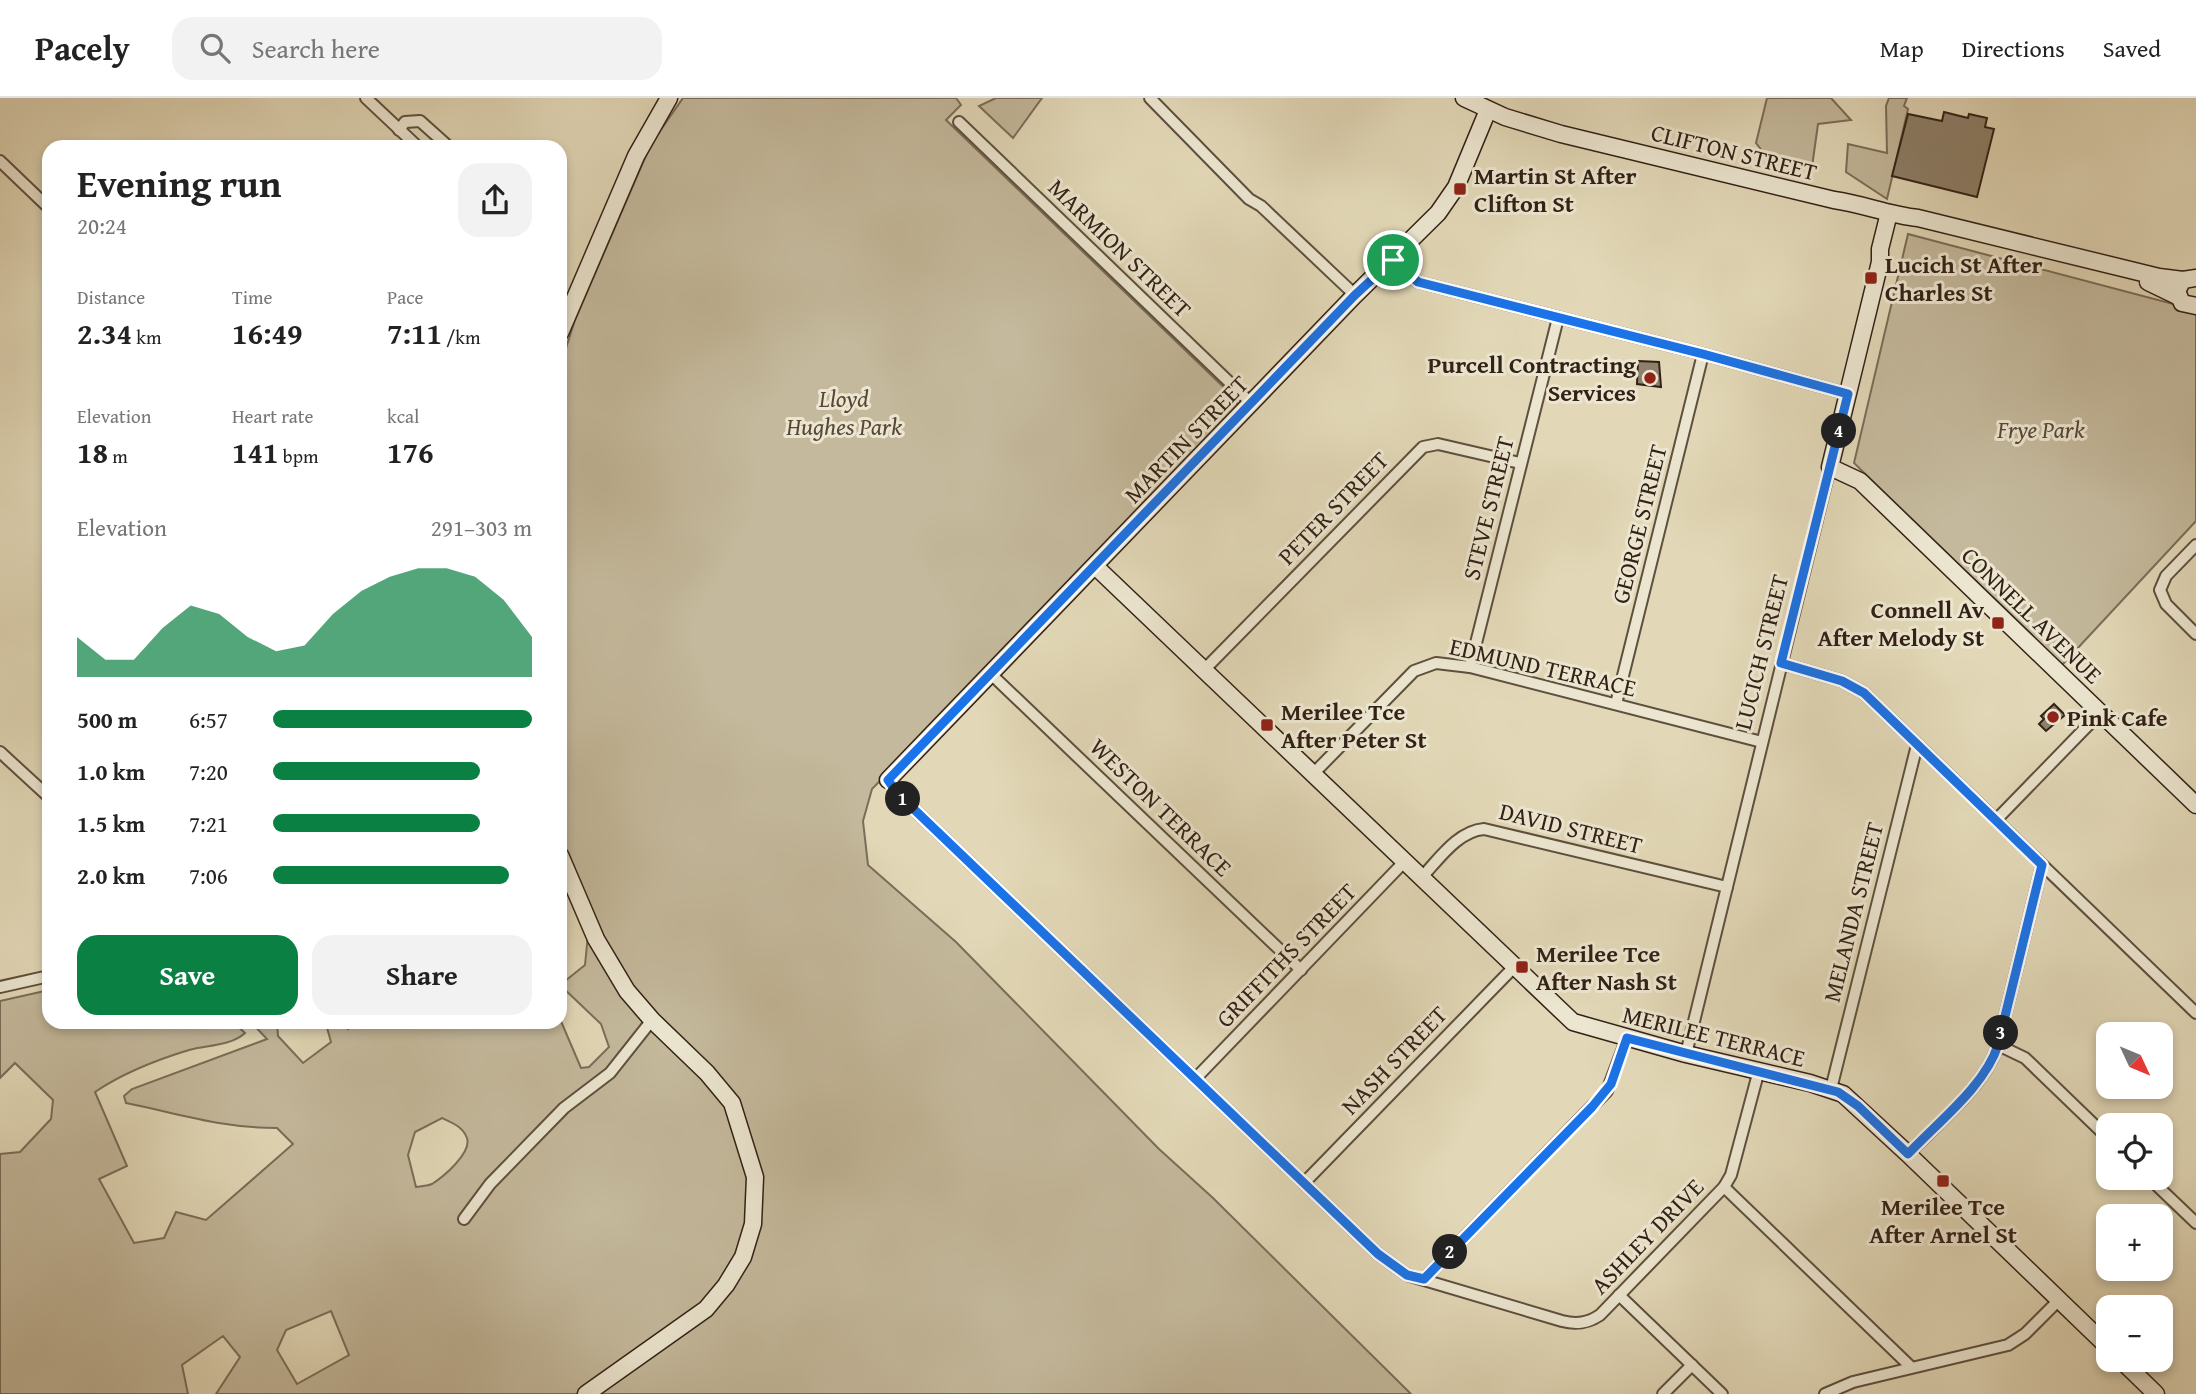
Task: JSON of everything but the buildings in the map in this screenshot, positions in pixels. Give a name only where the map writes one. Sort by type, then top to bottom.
[{"type":"street","points":[[366,98],[410,140]]},
{"type":"street","points":[[567,317],[636,156],[669,98]]},
{"type":"street","points":[[1150,98],[1249,199],[1261,206],[1355,295]]},
{"type":"street","name":"CLIFTON STREET","points":[[1464,98],[1488,110],[1561,134],[1834,200],[1892,218],[2128,276],[2157,285],[2177,296],[2186,306],[2196,306]]},
{"type":"street","name":"MARTIN STREET","points":[[888,780],[1355,295],[1438,213],[1456,187],[1488,110]]},
{"type":"street","points":[[399,130],[405,121],[420,121],[441,140]]},
{"type":"street","name":"MARMION STREET","points":[[959,122],[1252,404]]},
{"type":"street","points":[[0,161],[42,201]]},
{"type":"street","name":"CLIFTON STREET","points":[[1892,218],[1918,218],[2159,277],[2191,276]]},
{"type":"street","name":"LUCICH STREET","points":[[1686,1054],[1892,218]]},
{"type":"street","points":[[1393,260],[1418,282],[1703,354],[1848,394]]},
{"type":"street","points":[[2177,296],[2177,287],[2191,276]]},
{"type":"street","name":"STEVE STREET","points":[[1470,667],[1558,318]]},
{"type":"street","name":"GEORGE STREET","points":[[1616,704],[1703,354]]},
{"type":"street","name":"PETER STREET","points":[[1204,670],[1423,447],[1438,444],[1520,463]]},
{"type":"street","name":"CONNELL AVENUE","points":[[1830,467],[1860,481],[2196,805]]},
{"type":"street","points":[[2196,545],[2166,576],[2160,590],[2165,604],[2196,634]]},
{"type":"street","name":"MERILEE TERRACE","points":[[1095,566],[1573,1022],[1686,1054],[1830,1089],[1847,1097],[2096,1336]]},
{"type":"street","name":"EDMUND TERRACE","points":[[1314,773],[1414,671],[1436,663],[1470,667],[1762,742]]},
{"type":"street","points":[[1781,663],[1842,681],[1864,693],[2196,1013]]},
{"type":"street","name":"WESTON TERRACE","points":[[992,675],[1301,970]]},
{"type":"street","points":[[1996,820],[2100,713]]},
{"type":"street","name":"MELANDA STREET","points":[[1830,1089],[1917,745]]},
{"type":"street","points":[[0,752],[42,791]]},
{"type":"street","name":"ASHLEY DRIVE","points":[[888,780],[897,793],[1378,1254],[1407,1275],[1578,1323],[1591,1321],[1619,1296],[1724,1187],[1731,1175],[1759,1070]]},
{"type":"street","name":"DAVID STREET","points":[[1422,877],[1459,839],[1472,831],[1484,829],[1727,887]]},
{"type":"street","name":"GRIFFITHS STREET","points":[[1196,1078],[1405,861]]},
{"type":"street","points":[[1908,1154],[1979,1080],[1991,1063],[1998,1045],[2042,865]]},
{"type":"street","points":[[567,872],[584,913],[626,991],[707,1073],[732,1103],[755,1177],[755,1211],[743,1258],[726,1285],[706,1309],[586,1394]]},
{"type":"street","name":"NASH STREET","points":[[1304,1183],[1514,967]]},
{"type":"street","points":[[0,987],[42,978]]},
{"type":"street","points":[[464,1219],[490,1184],[564,1108],[610,1073],[652,1020]]},
{"type":"street","points":[[1424,1279],[1606,1091],[1627,1038]]},
{"type":"street","points":[[1998,1045],[2025,1058],[2096,1126]]},
{"type":"street","points":[[1724,1187],[1911,1367]]},
{"type":"street","points":[[2162,1190],[2196,1223]]},
{"type":"street","points":[[1619,1296],[1722,1394]]},
{"type":"street","points":[[1825,1394],[1842,1385],[2008,1345],[2025,1334],[2059,1300]]},
{"type":"street","points":[[1663,1394],[1692,1365]]},
{"type":"street","points":[[2133,1372],[2156,1394]]},
{"type":"green space","name":"Lloyd Hughes Park","points":[[683,98],[956,98],[961,105],[946,120],[1237,400],[1237,410],[872,789],[863,821],[868,865],[956,942],[1159,1149],[1213,1198],[1411,1394],[216,1394],[240,1357],[223,1336],[182,1365],[188,1394],[0,1394],[0,1154],[20,1152],[51,1119],[53,1100],[15,1063],[0,1078],[0,1001],[42,992],[42,1029],[241,1029],[245,1033],[226,1043],[189,1050],[152,1063],[95,1092],[127,1166],[99,1179],[134,1243],[164,1238],[176,1212],[206,1220],[293,1144],[277,1128],[219,1123],[126,1103],[124,1096],[132,1089],[267,1039],[258,1029],[278,1029],[278,1036],[303,1063],[331,1042],[327,1029],[564,1029],[581,1068],[589,1067],[609,1047],[601,1024],[567,992],[567,979],[585,965],[590,914],[567,860],[567,345],[575,320],[651,144]],"holes":[[[442,1118],[454,1124],[467,1138],[465,1151],[456,1164],[437,1181],[416,1187],[408,1155],[415,1132]],[[331,1311],[349,1355],[297,1384],[277,1350],[286,1330]]]},
{"type":"green space","points":[[996,98],[1042,98],[1013,138],[979,106]]},
{"type":"green space","points":[[1767,98],[1831,98],[1851,120],[1818,124],[1812,167],[1775,167],[1756,143]]},
{"type":"green space","points":[[1889,98],[1907,98],[1904,106],[1908,109],[1887,199],[1846,172],[1848,144],[1887,153],[1886,106]]},
{"type":"green space","name":"Frye Park","points":[[1908,234],[2196,310],[2196,521],[2062,665],[1854,463]]},
{"type":"place","name":"Martin St After Clifton St","points":[[1460,189]]},
{"type":"place","name":"Lucich St After Charles St","points":[[1871,278]]},
{"type":"place","name":"Purcell Contracting Services","points":[[1650,378]]},
{"type":"place","name":"Connell Av After Melody St","points":[[1998,623]]},
{"type":"place","name":"Pink Cafe","points":[[2053,717]]},
{"type":"place","name":"Merilee Tce After Peter St","points":[[1267,725]]},
{"type":"place","name":"Merilee Tce After Nash St","points":[[1522,967]]},
{"type":"place","name":"Merilee Tce After Arnel St","points":[[1943,1181]]},
{"type":"route","points":[[1393,260],[1400,269],[1418,282],[1703,354],[1848,394],[1781,663],[1842,681],[1864,693],[2042,865],[1995,1055],[1979,1080],[1908,1154],[1858,1106],[1838,1092],[1627,1038],[1611,1084],[1592,1107],[1424,1279],[1407,1275],[1378,1254],[897,793],[888,780],[1355,295],[1393,260]]}]
